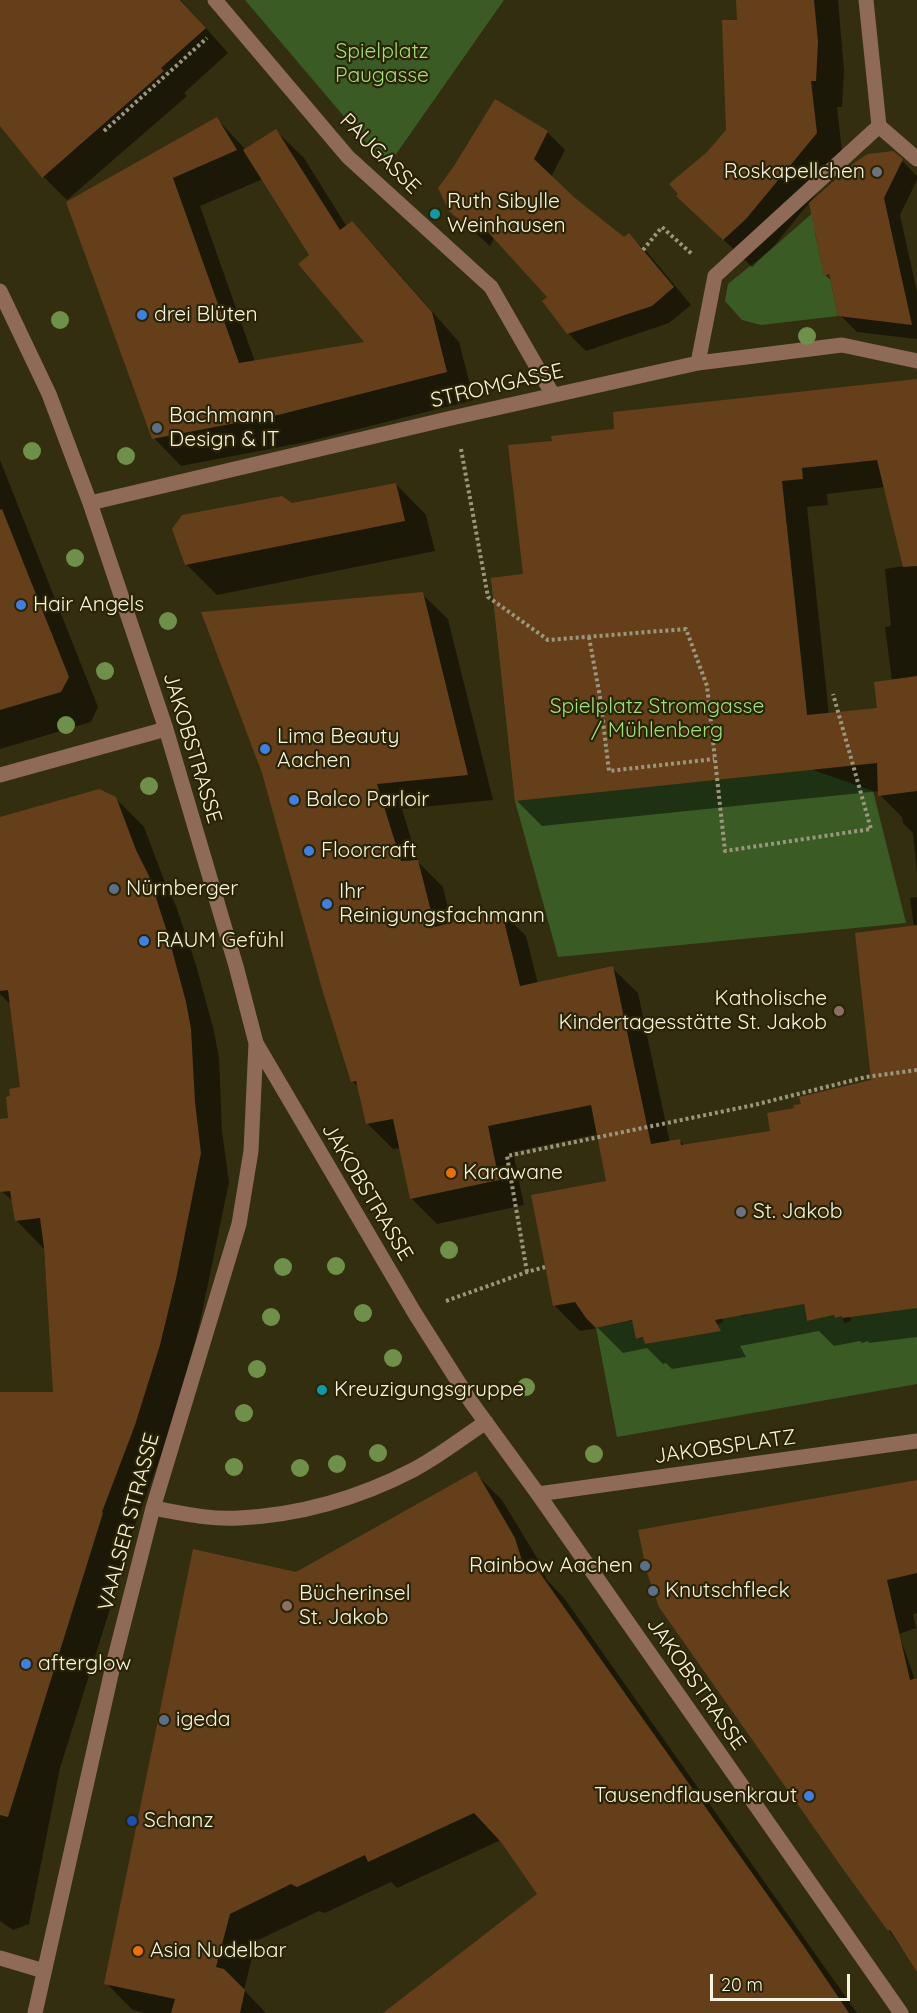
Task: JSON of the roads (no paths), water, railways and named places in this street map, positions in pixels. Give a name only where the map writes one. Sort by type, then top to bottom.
[{"type":"street","name":"PAUGASSE","points":[[215,0],[348,157],[491,287],[553,395]]},
{"type":"street","points":[[866,0],[879,126],[917,159]]},
{"type":"street","points":[[698,363],[715,276],[879,126]]},
{"type":"street","name":"JAKOBSTRASSE","points":[[0,291],[49,394],[90,503],[166,729],[236,966],[255,1043],[414,1312],[486,1422],[901,2013]]},
{"type":"street","name":"STROMGASSE","points":[[90,503],[698,363],[842,345],[917,361]]},
{"type":"street","points":[[0,776],[166,729]]},
{"type":"street","name":"VAALSER STRASSE","points":[[35,2013],[114,1661],[153,1508],[239,1224],[251,1151],[255,1043]]},
{"type":"street","points":[[153,1508],[192,1515],[237,1518],[292,1512],[350,1498],[414,1470],[486,1422]]},
{"type":"street","name":"JAKOBSPLATZ","points":[[538,1494],[917,1441]]},
{"type":"street","points":[[0,1958],[44,1971]]},
{"type":"place","name":"Roskapellchen","points":[[877,172]]},
{"type":"place","name":"Ruth Sibylle Weinhausen","points":[[435,214]]},
{"type":"place","name":"drei Blüten","points":[[142,315]]},
{"type":"place","name":"Bachmann Design & IT","points":[[157,428]]},
{"type":"place","name":"Hair Angels","points":[[21,605]]},
{"type":"place","name":"Lima Beauty Aachen","points":[[265,749]]},
{"type":"place","name":"Balco Parloir","points":[[294,800]]},
{"type":"place","name":"Floorcraft","points":[[309,851]]},
{"type":"place","name":"Nürnberger","points":[[114,889]]},
{"type":"place","name":"Ihr Reinigungsfachmann","points":[[327,904]]},
{"type":"place","name":"RAUM Gefühl","points":[[144,941]]},
{"type":"place","name":"Katholische Kindertagesstätte St. Jakob","points":[[839,1011]]},
{"type":"place","name":"Karawane","points":[[451,1173]]},
{"type":"place","name":"St. Jakob","points":[[741,1212]]},
{"type":"place","name":"Kreuzigungsgruppe","points":[[322,1390]]},
{"type":"place","name":"Rainbow Aachen","points":[[645,1566]]},
{"type":"place","name":"Knutschfleck","points":[[653,1591]]},
{"type":"place","name":"Bücherinsel St. Jakob","points":[[287,1606]]},
{"type":"place","name":"afterglow","points":[[26,1664]]},
{"type":"place","name":"igeda","points":[[164,1720]]},
{"type":"place","name":"Tausendflausenkraut","points":[[809,1796]]},
{"type":"place","name":"Schanz","points":[[132,1821]]},
{"type":"place","name":"Asia Nudelbar","points":[[138,1951]]},
{"type":"park label","name":"Spielplatz Paugasse","points":[[382,64]]},
{"type":"park label","name":"Spielplatz Stromgasse / Mühlenberg","points":[[657,719]]}]
